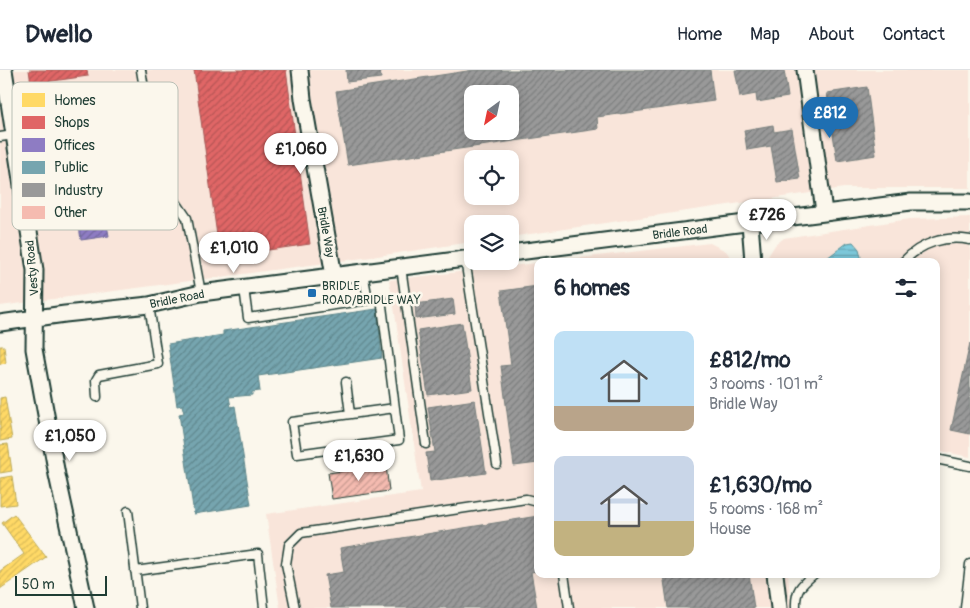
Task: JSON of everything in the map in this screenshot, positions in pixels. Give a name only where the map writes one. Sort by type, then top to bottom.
[{"type":"street","name":"Vesty Road","points":[[4,70],[7,136],[12,161]]},
{"type":"street","name":"Bridle Way","points":[[300,70],[303,99],[334,276]]},
{"type":"street","points":[[805,70],[824,212]]},
{"type":"street","name":"Bridle Road","points":[[519,252],[910,202],[970,202]]},
{"type":"street","points":[[750,223],[754,258]]},
{"type":"street","name":"Vesty Road","points":[[26,230],[34,270],[35,356],[86,608]]},
{"type":"street","name":"Bridle Road","points":[[0,323],[149,305],[201,293],[464,259]]},
{"type":"street","points":[[775,578],[779,608]]},
{"type":"lane","points":[[178,205],[187,218],[201,293]]},
{"type":"lane","points":[[907,258],[912,253],[940,239],[970,240]]},
{"type":"lane","points":[[400,267],[426,444]]},
{"type":"lane","points":[[471,270],[497,464]]},
{"type":"lane","points":[[364,272],[368,300]]},
{"type":"lane","points":[[244,288],[248,318],[381,298],[395,408],[399,440],[297,454],[292,422],[395,408]]},
{"type":"lane","points":[[97,396],[96,380],[99,375],[158,364],[149,305]]},
{"type":"lane","points":[[346,382],[350,414]]},
{"type":"lane","points":[[940,460],[970,466]]},
{"type":"lane","points":[[294,608],[286,564],[289,545],[301,533],[526,499],[534,501]]},
{"type":"lane","points":[[128,511],[140,608]]},
{"type":"lane","points":[[135,571],[258,554],[264,608]]},
{"type":"lane","points":[[965,608],[970,564]]},
{"type":"lane","points":[[565,578],[569,608]]},
{"type":"lane","points":[[796,608],[795,596],[802,583],[809,578]]},
{"type":"shaded area","points":[[0,70],[970,70],[970,188],[844,188],[519,236],[519,215],[464,215],[464,243],[0,306]]},
{"type":"shaded area","points":[[970,217],[970,457],[940,451],[940,258],[767,258],[775,245],[784,238],[910,219]]},
{"type":"shaded area","points":[[710,243],[726,251],[731,258],[579,258]]},
{"type":"shaded area","points":[[534,263],[534,578],[788,578],[791,608],[280,608],[266,514],[421,492],[389,280],[476,270],[519,270],[519,265]]},
{"type":"water","points":[[853,242],[859,249],[860,258],[827,258],[847,243]]},
{"type":"building: Homes","points":[[0,346],[4,346],[6,363],[0,364]]},
{"type":"building: Homes","points":[[5,397],[12,439],[0,441],[0,398]]},
{"type":"building: Homes","points":[[8,444],[12,471],[0,473],[0,445]]},
{"type":"building: Homes","points":[[12,476],[16,504],[0,506],[0,478]]},
{"type":"building: Homes","points":[[14,514],[46,557],[0,589],[0,571],[24,554],[2,523]]},
{"type":"building: Shops","points":[[29,70],[87,70],[88,76],[45,82],[31,82]]},
{"type":"building: Shops","points":[[194,70],[286,70],[310,244],[220,257]]},
{"type":"building: Offices","points":[[80,230],[108,230],[109,236],[81,240]]},
{"type":"building: Public","points":[[377,309],[382,358],[258,376],[260,391],[252,392],[252,395],[229,397],[231,407],[235,406],[251,505],[194,514],[179,414],[184,413],[182,405],[177,406],[168,344],[223,335],[223,331]]},
{"type":"building: Industry","points":[[346,70],[380,70],[381,78],[347,82]]},
{"type":"building: Industry","points":[[474,70],[710,70],[714,101],[597,117],[598,129],[348,165],[336,91]]},
{"type":"building: Industry","points":[[735,70],[784,70],[788,97],[757,102],[756,94],[740,97]]},
{"type":"building: Industry","points":[[867,87],[876,155],[837,161],[827,93]]},
{"type":"building: Industry","points":[[773,125],[774,132],[792,129],[800,179],[777,182],[771,146],[747,150],[744,130]]},
{"type":"building: Industry","points":[[534,287],[534,464],[514,466],[501,366],[511,365],[501,291]]},
{"type":"building: Industry","points":[[453,299],[455,314],[416,319],[415,304]]},
{"type":"building: Industry","points":[[462,323],[472,389],[428,395],[418,330]]},
{"type":"building: Industry","points":[[970,343],[970,434],[951,430]]},
{"type":"building: Industry","points":[[475,400],[486,473],[430,481],[426,453],[435,452],[428,407]]},
{"type":"building: Industry","points":[[534,517],[534,572],[531,572],[537,608],[331,608],[325,575],[344,572],[340,548]]},
{"type":"building: Industry","points":[[664,578],[750,578],[754,608],[668,608]]},
{"type":"building: Other","points":[[386,465],[389,491],[332,499],[328,473]]},
{"type":"place","name":"BRIDLE ROAD/BRIDLE WAY","points":[[312,293]]}]
